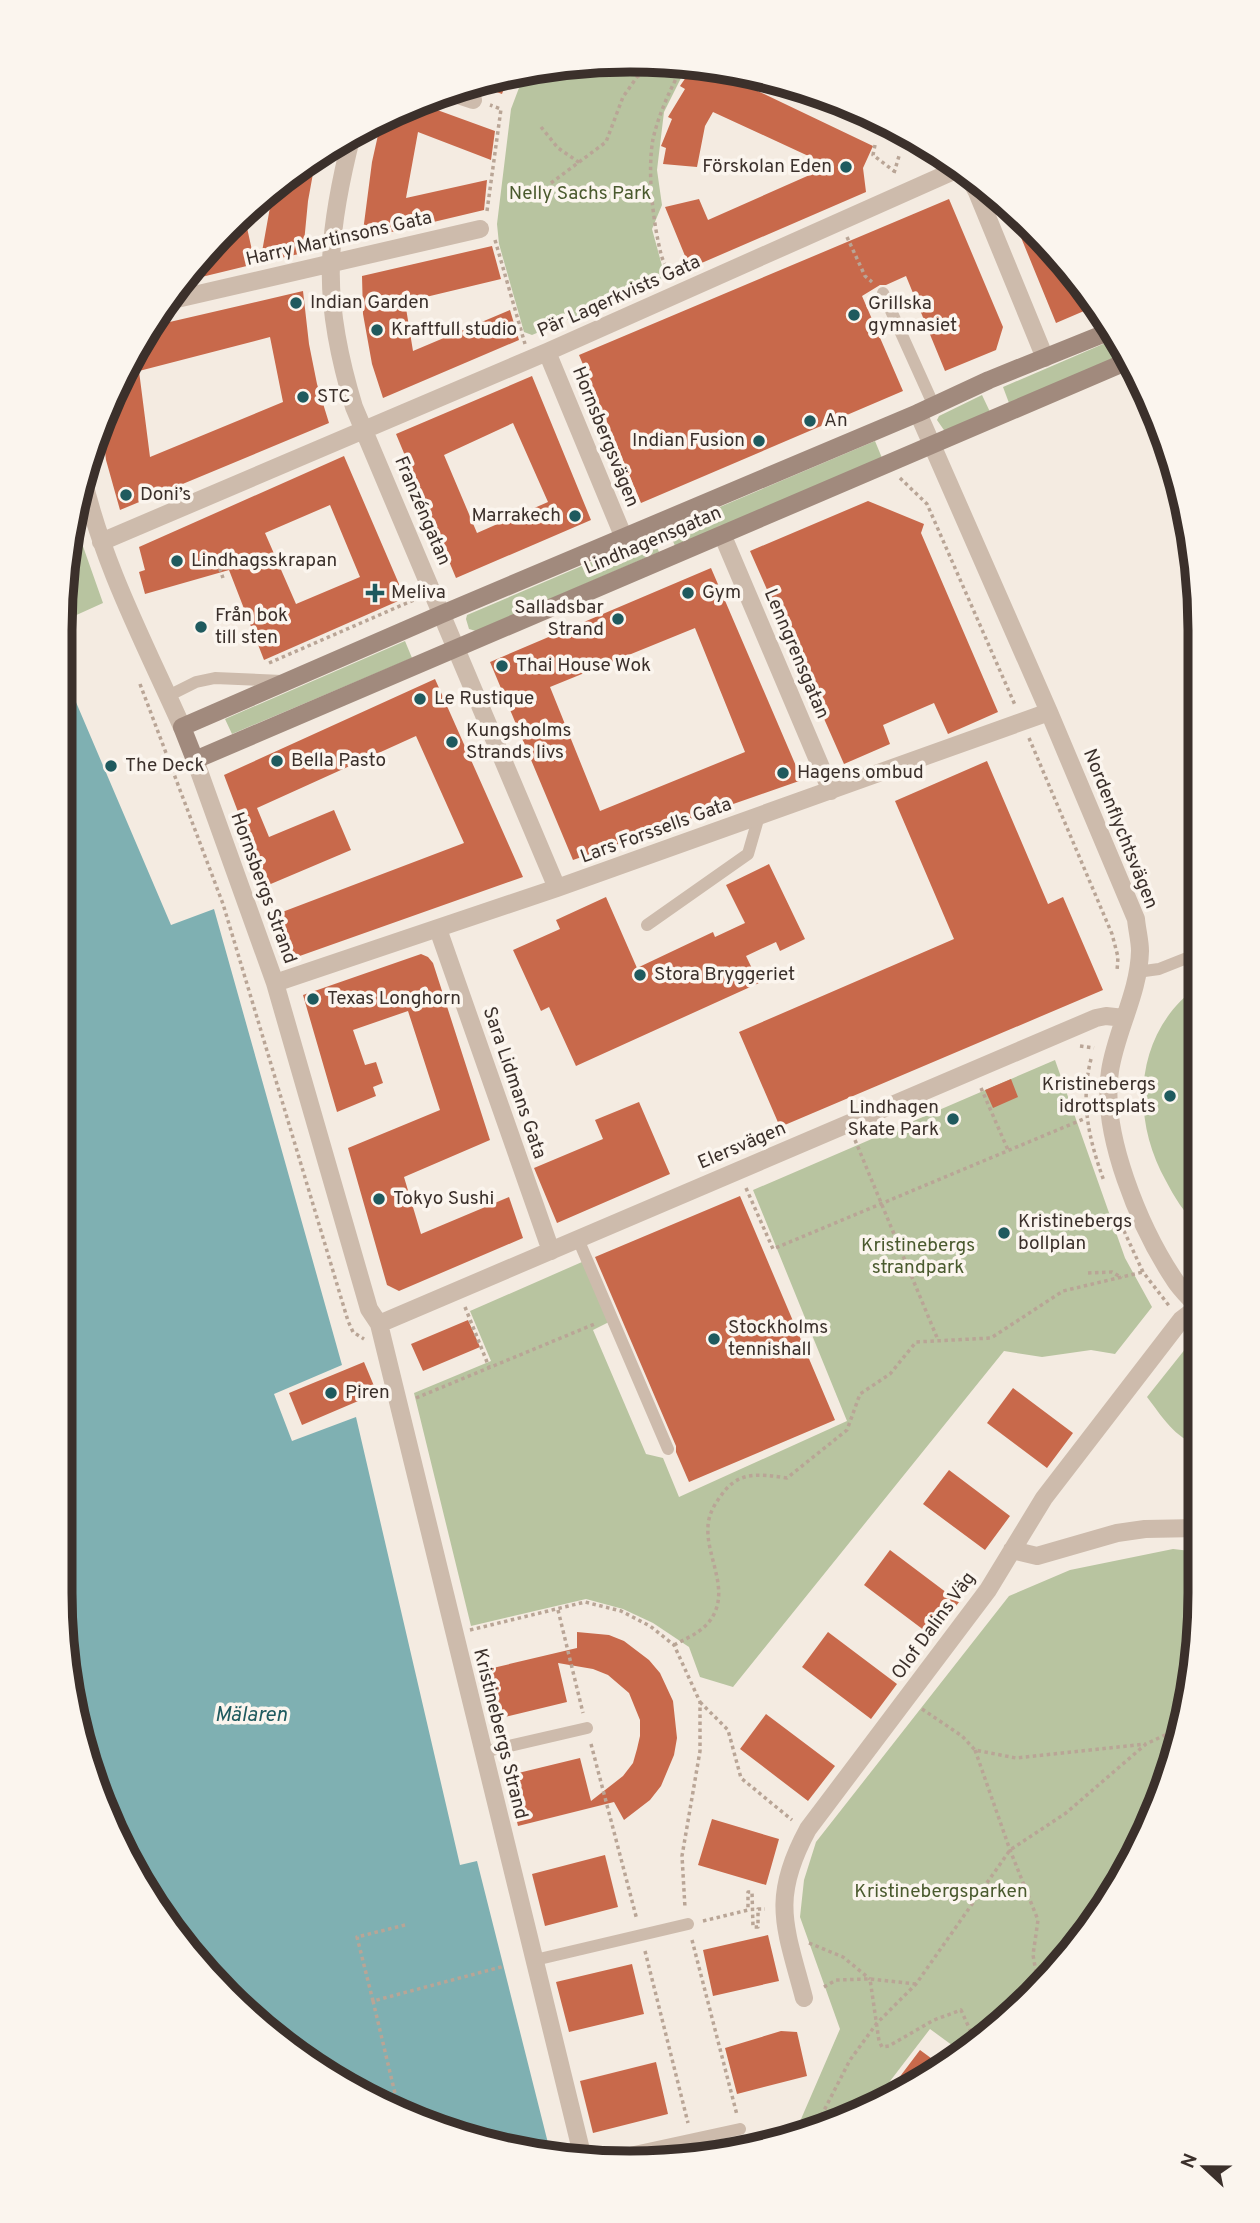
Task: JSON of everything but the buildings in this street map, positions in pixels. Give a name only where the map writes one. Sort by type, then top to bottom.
[{"type":"street","points":[[464,97],[473,100]]},
{"type":"street","name":"Franzéngatan","points":[[348,149],[331,263],[333,316],[342,369],[364,429],[557,888]]},
{"type":"street","name":"Pär Lagerkvists Gata","points":[[101,542],[547,352],[950,173]]},
{"type":"street","points":[[979,194],[1045,358]]},
{"type":"street","name":"Harry Martinsons Gata","points":[[182,298],[480,229]]},
{"type":"street","name":"Lindhagensgatan","points":[[182,727],[926,410],[989,380],[1103,334]]},
{"type":"street","name":"Hornsbergsvägen","points":[[547,352],[624,538]]},
{"type":"street","name":"Lindhagensgatan","points":[[195,760],[1120,364]]},
{"type":"street","name":"Nordenflychtsvägen","points":[[926,410],[933,446],[1136,919],[1140,951],[1137,972],[1115,1017],[1110,1073],[1110,1117],[1122,1165],[1144,1226],[1175,1282],[1188,1296]]},
{"type":"street","name":"Hornsbergs Strand","points":[[88,498],[101,542],[129,611],[195,760],[275,983],[369,1309],[379,1324]]},
{"type":"street","name":"Lenngrensgatan","points":[[722,534],[831,791]]},
{"type":"street","name":"Lars Forssells Gata","points":[[275,983],[557,888],[1049,712]]},
{"type":"street","name":"Sara Lidmans Gata","points":[[438,929],[551,1251]]},
{"type":"street","name":"Elersvägen","points":[[379,1324],[1096,1018],[1115,1017]]},
{"type":"street","name":"Olof Dalins Väg","points":[[804,1998],[783,1909],[786,1881],[793,1856],[808,1829],[988,1590],[1044,1498],[1181,1320],[1188,1315]]},
{"type":"street","name":"Kristinebergs Strand","points":[[379,1324],[581,2149]]},
{"type":"street","points":[[1012,1550],[1037,1556],[1117,1534],[1145,1529],[1188,1528]]},
{"type":"lane","points":[[883,293],[926,410]]},
{"type":"lane","points":[[168,696],[197,682],[215,678],[290,681]]},
{"type":"lane","points":[[648,925],[748,855],[759,816]]},
{"type":"lane","points":[[1137,972],[1159,969],[1188,958]]},
{"type":"lane","points":[[578,1239],[668,1449]]},
{"type":"lane","points":[[483,1752],[587,1728]]},
{"type":"lane","points":[[535,1960],[688,1924]]},
{"type":"lane","points":[[639,2151],[740,2129]]},
{"type":"path","points":[[551,183],[606,142],[623,97],[637,77],[646,72]]},
{"type":"path","points":[[670,274],[661,255],[651,166],[653,140],[664,105],[679,74]]},
{"type":"path","points":[[486,211],[501,109],[493,106]]},
{"type":"path","points":[[541,127],[558,148],[580,163]]},
{"type":"path","points":[[875,145],[873,155],[894,172],[899,156]]},
{"type":"path","points":[[845,231],[865,276]]},
{"type":"path","points":[[494,240],[529,359]]},
{"type":"path","points":[[900,478],[927,504],[1023,723],[1112,934],[1118,957],[1116,982]]},
{"type":"path","points":[[215,555],[223,578]]},
{"type":"path","points":[[264,664],[412,601]]},
{"type":"path","points":[[164,752],[223,904],[348,1321],[354,1332],[366,1340],[383,1342]]},
{"type":"path","points":[[1108,1190],[1095,1157],[1086,1118],[1085,1093],[1088,1069],[1115,1017]]},
{"type":"path","points":[[978,1083],[1008,1150]]},
{"type":"path","points":[[744,1183],[773,1249],[1086,1118]]},
{"type":"path","points":[[854,1138],[938,1340]]},
{"type":"path","points":[[1116,1212],[1143,1272],[1158,1295],[1181,1320]]},
{"type":"path","points":[[1088,1273],[1112,1272],[1122,1278]]},
{"type":"path","points":[[674,1644],[703,1630],[716,1611],[718,1589],[708,1527],[714,1506],[726,1488],[755,1474],[787,1478],[847,1430],[859,1394],[890,1374],[916,1342],[991,1338],[1063,1291],[1143,1272]]},
{"type":"path","points":[[465,1306],[489,1367]]},
{"type":"path","points":[[398,1405],[603,1320]]},
{"type":"path","points":[[454,1634],[585,1602],[621,1611],[650,1626],[674,1644],[700,1702],[728,1730],[741,1778],[785,1817]]},
{"type":"path","points":[[558,1610],[691,2139]]},
{"type":"path","points":[[700,1702],[700,1751],[682,1856],[683,1895],[740,2129]]},
{"type":"path","points":[[917,1706],[962,1736],[975,1751],[1038,1920],[1034,1955],[1037,1975]]},
{"type":"path","points":[[820,2118],[850,2060],[877,2023],[916,1984],[1010,1850],[1066,1813],[1146,1744],[1170,1733]]},
{"type":"path","points":[[975,1751],[1016,1758],[1146,1744]]},
{"type":"path","points":[[688,1924],[748,1910],[748,1892],[752,1892],[753,1927],[758,1927],[758,1909],[767,1909]]},
{"type":"path","points":[[397,2100],[357,1937],[405,1925]]},
{"type":"path","points":[[804,1941],[843,1957],[870,1979],[882,2047],[889,2046],[934,2020],[961,2010],[972,2034]]},
{"type":"path","points":[[373,2001],[505,1966]]},
{"type":"path","points":[[824,1987],[836,1980],[870,1979],[916,1984]]},
{"type":"green space","name":"Nelly Sachs Park","points":[[593,73],[683,75],[664,112],[657,170],[662,205],[652,229],[664,273],[661,280],[532,335],[524,332],[499,244],[497,224],[511,109],[521,82]]},
{"type":"green space","points":[[1108,342],[1117,358],[1009,403],[1003,387]]},
{"type":"green space","points":[[982,395],[991,414],[946,433],[937,420],[939,416]]},
{"type":"green space","points":[[875,441],[882,458],[675,546],[668,529]]},
{"type":"green space","points":[[652,536],[659,552],[476,631],[469,629],[467,615]]},
{"type":"green space","points":[[80,537],[103,603],[72,617]]},
{"type":"green space","points":[[405,641],[412,658],[232,734],[225,719]]},
{"type":"green space","name":"Kristinebergs idrottsplats","points":[[1188,995],[1188,1215],[1176,1199],[1154,1156],[1143,1104],[1144,1077],[1150,1052],[1161,1028],[1176,1006]]},
{"type":"green space","name":"Kristinebergs strandpark","points":[[1055,1060],[1125,1258],[1152,1307],[1115,1354],[1091,1350],[1042,1357],[1004,1351],[733,1687],[700,1677],[689,1647],[653,1623],[623,1609],[586,1599],[471,1626],[414,1393],[491,1361],[470,1311],[582,1262],[609,1322],[593,1330],[646,1454],[663,1458],[679,1497],[847,1421],[753,1190]]},
{"type":"green space","points":[[1188,1349],[1188,1441],[1163,1419],[1147,1397]]},
{"type":"green space","name":"Kristinebergsparken","points":[[1173,1549],[1188,1551],[1187,1630],[1178,1702],[1159,1772],[1131,1840],[1073,1933],[1025,1988],[998,2013],[954,2047],[930,2029],[883,2091],[844,2109],[798,2125],[840,2029],[800,1917],[804,1880],[816,1842],[1009,1596],[1070,1570]]},
{"type":"water","name":"Mälaren","points":[[72,693],[171,925],[214,909],[342,1365],[274,1394],[292,1441],[356,1417],[460,1865],[477,1861],[548,2145],[521,2141],[451,2122],[383,2094],[320,2057],[262,2013],[210,1961],[166,1903],[129,1840],[101,1772],[82,1702],[73,1630],[72,1593]]},
{"type":"place","name":"Förskolan Eden","points":[[846,167]]},
{"type":"place","name":"Indian Garden","points":[[296,303]]},
{"type":"place","name":"Grillska gymnasiet","points":[[854,315]]},
{"type":"place","name":"Kraftfull studio","points":[[377,330]]},
{"type":"place","name":"STC","points":[[303,397]]},
{"type":"place","name":"An","points":[[810,421]]},
{"type":"place","name":"Indian Fusion","points":[[759,441]]},
{"type":"place","name":"Doni’s","points":[[126,495]]},
{"type":"place","name":"Marrakech","points":[[575,516]]},
{"type":"place","name":"Lindhagsskrapan","points":[[177,561]]},
{"type":"place","name":"Meliva","points":[[375,593]]},
{"type":"place","name":"Gym","points":[[688,593]]},
{"type":"place","name":"Salladsbar Strand","points":[[618,619]]},
{"type":"place","name":"Från bok till sten","points":[[201,627]]},
{"type":"place","name":"Thai House Wok","points":[[502,666]]},
{"type":"place","name":"Le Rustique","points":[[420,699]]},
{"type":"place","name":"Kungsholms Strands livs","points":[[452,742]]},
{"type":"place","name":"Bella Pasto","points":[[277,761]]},
{"type":"place","name":"The Deck","points":[[111,766]]},
{"type":"place","name":"Hagens ombud","points":[[783,773]]},
{"type":"place","name":"Stora Bryggeriet","points":[[640,975]]},
{"type":"place","name":"Texas Longhorn","points":[[313,999]]},
{"type":"place","name":"Kristinebergs idrottsplats","points":[[1170,1096]]},
{"type":"place","name":"Lindhagen Skate Park","points":[[953,1119]]},
{"type":"place","name":"Tokyo Sushi","points":[[379,1199]]},
{"type":"place","name":"Kristinebergs bollplan","points":[[1004,1233]]},
{"type":"place","name":"Stockholms tennishall","points":[[714,1339]]},
{"type":"place","name":"Piren","points":[[331,1393]]}]
